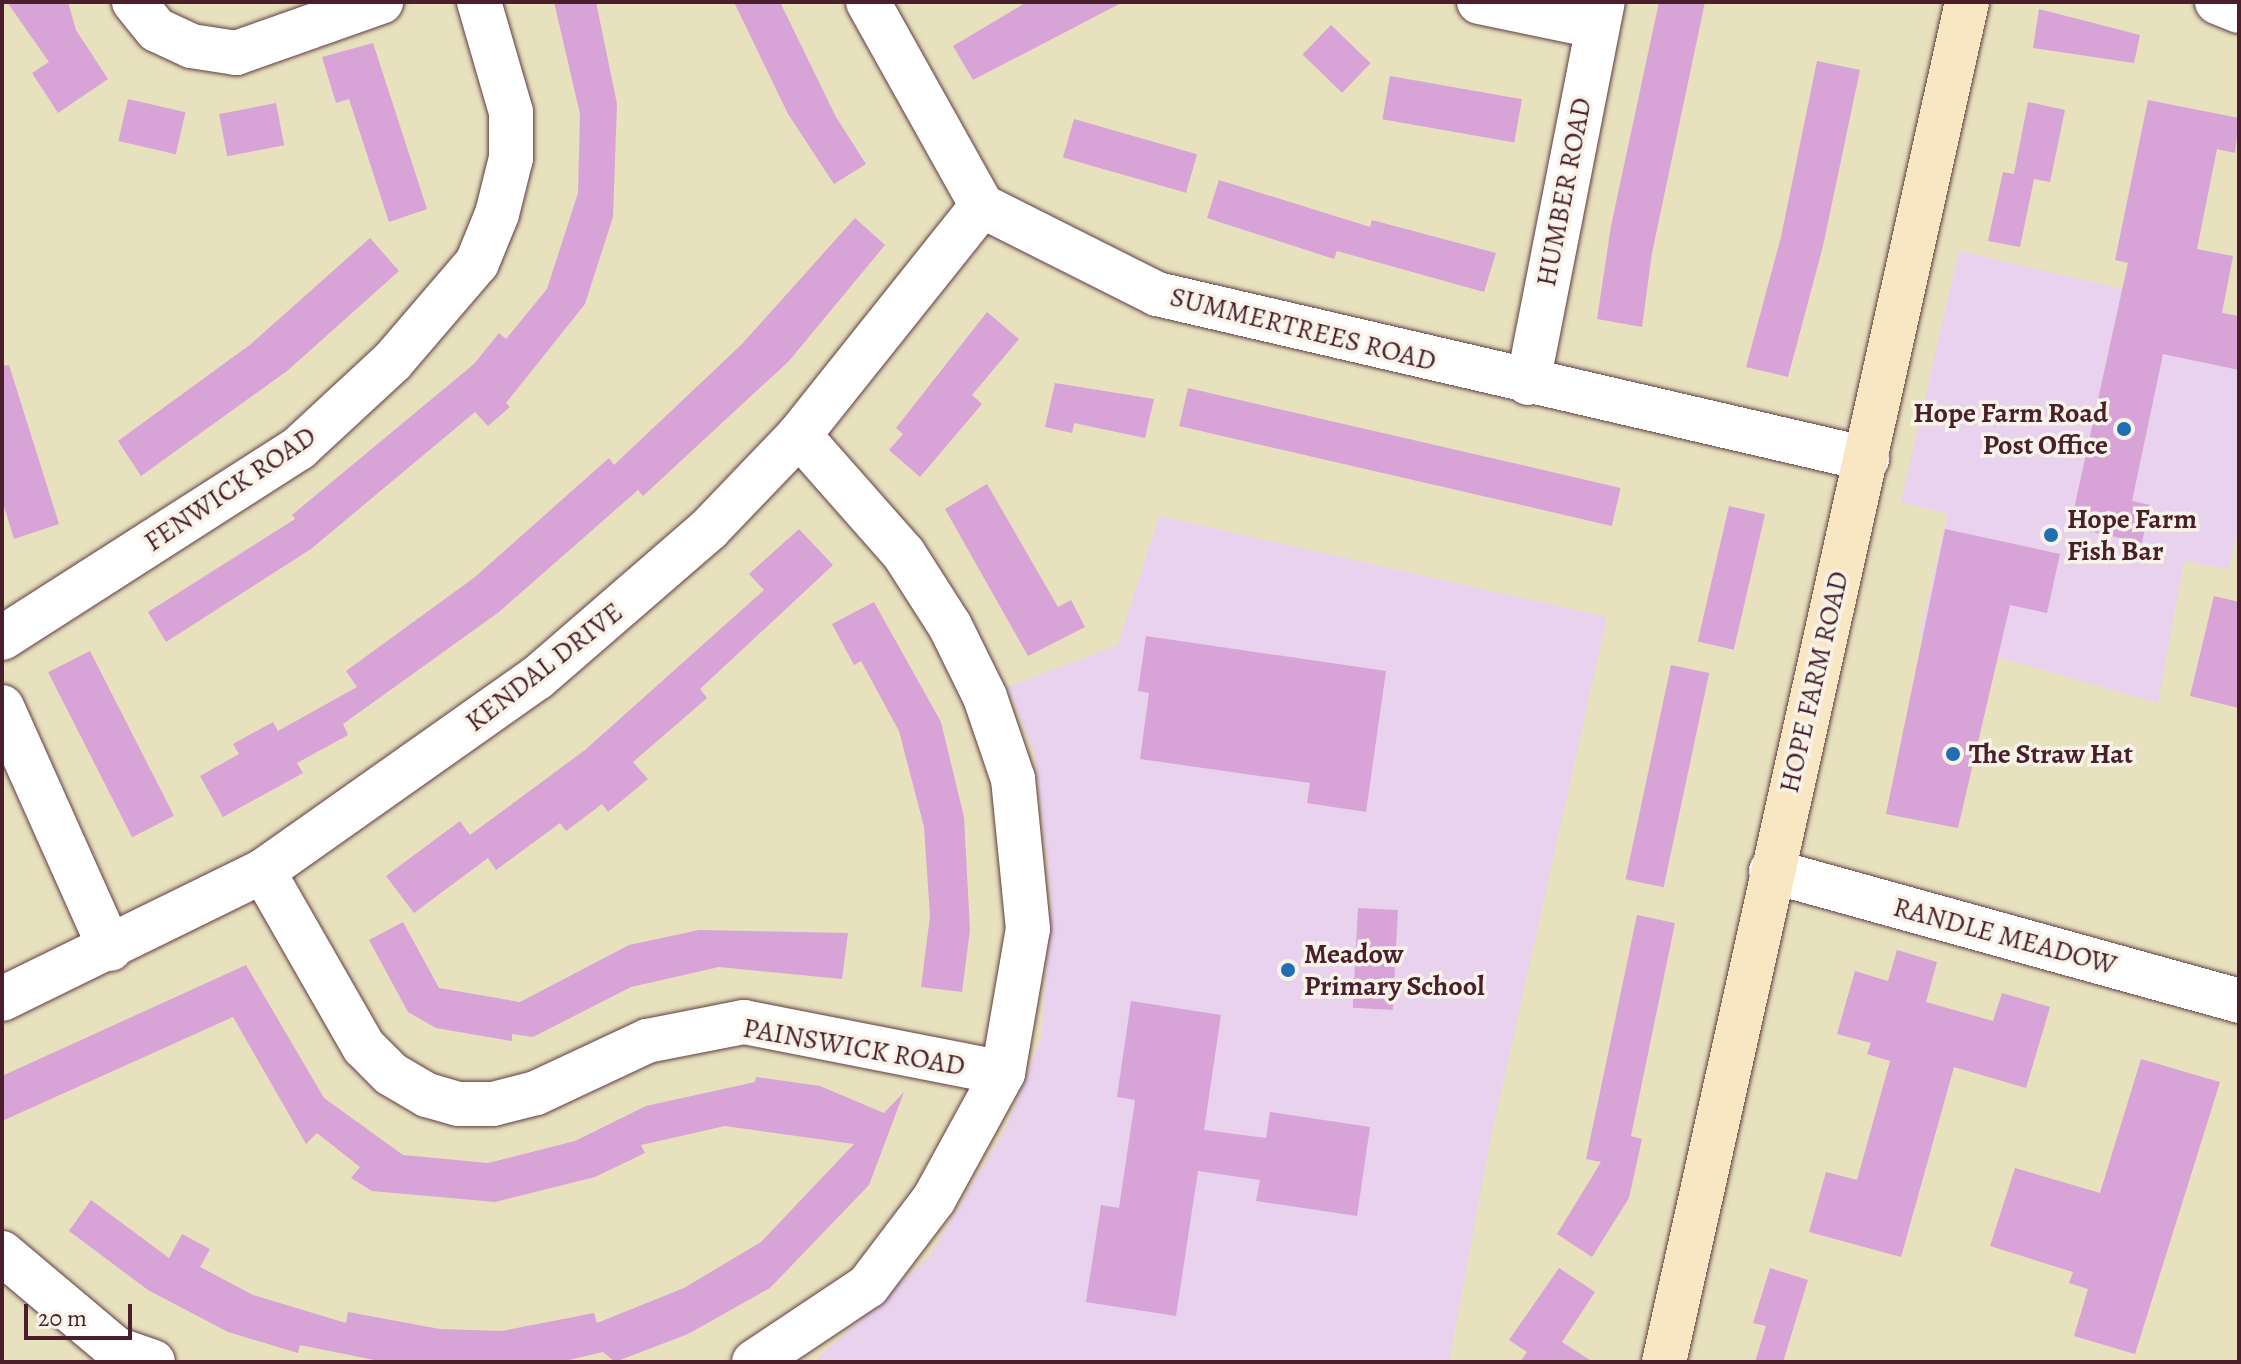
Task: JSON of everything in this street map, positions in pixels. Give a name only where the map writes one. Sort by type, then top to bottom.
[{"type":"street","points":[[134,2],[157,30],[191,46],[236,53],[381,2]]},
{"type":"street","name":"FENWICK ROAD","points":[[2,638],[299,448],[392,362],[477,263],[511,158],[511,112],[479,2]]},
{"type":"street","points":[[1479,2],[1599,14]]},
{"type":"street","name":"HOPE FARM ROAD","points":[[1664,1362],[1967,2]]},
{"type":"street","points":[[2217,2],[2239,11]]},
{"type":"street","points":[[883,7],[982,206]]},
{"type":"street","name":"HUMBER ROAD","points":[[1528,383],[1599,14]]},
{"type":"street","name":"SUMMERTREES ROAD","points":[[982,206],[1157,294],[1528,383],[1867,459]]},
{"type":"street","name":"KENDAL DRIVE","points":[[2,999],[110,949],[263,871],[537,678],[709,529],[799,435],[982,206]]},
{"type":"street","points":[[754,1362],[868,1286],[934,1199],[1003,1073],[1028,929],[1013,779],[985,697],[950,626],[904,554],[799,435]]},
{"type":"street","points":[[2,707],[110,949]]},
{"type":"street","name":"PAINSWICK ROAD","points":[[263,871],[364,1047],[391,1074],[427,1095],[458,1104],[493,1104],[536,1093],[647,1041],[744,1022],[1003,1073]]},
{"type":"street","name":"RANDLE MEADOW","points":[[1771,871],[2239,1001]]},
{"type":"street","points":[[2,1253],[116,1349],[153,1362]]},
{"type":"shaded area","points":[[1959,251],[2239,316],[2239,525],[2228,569],[2184,561],[2158,703],[1920,635],[1948,514],[1901,502]]},
{"type":"shaded area","name":"Meadow Primary School","points":[[1159,516],[1607,617],[1489,1146],[1449,1362],[821,1362],[819,1357],[929,1257],[1006,1128],[1041,1038],[1052,902],[1035,755],[1008,687],[1118,645]]},
{"type":"building","points":[[7,2],[68,2],[76,30],[108,79],[58,113],[32,73],[49,62]]},
{"type":"building","points":[[554,2],[596,2],[617,104],[613,217],[585,304],[506,403],[510,407],[488,426],[475,412],[311,549],[166,642],[148,612],[295,519],[292,515],[474,364],[499,333],[506,339],[547,289],[578,193],[580,114]]},
{"type":"building","points":[[734,2],[780,2],[836,117],[866,164],[834,184],[788,114]]},
{"type":"building","points":[[1027,2],[1123,2],[973,80],[953,46]]},
{"type":"building","points":[[1659,2],[1705,2],[1652,253],[1642,327],[1597,319],[1611,226]]},
{"type":"building","points":[[2039,9],[2140,35],[2134,63],[2033,48]]},
{"type":"building","points":[[1331,25],[1371,63],[1342,93],[1303,54]]},
{"type":"building","points":[[373,43],[427,209],[389,222],[349,99],[336,103],[322,57]]},
{"type":"building","points":[[1817,61],[1860,70],[1823,246],[1788,377],[1746,367],[1781,237]]},
{"type":"building","points":[[1390,76],[1522,99],[1514,143],[1382,119]]},
{"type":"building","points":[[128,99],[185,112],[176,154],[118,141]]},
{"type":"building","points":[[2148,100],[2239,118],[2235,153],[2217,149],[2197,249],[2233,256],[2222,313],[2239,316],[2239,370],[2163,354],[2132,501],[2150,505],[2142,543],[2070,527],[2128,263],[2115,260]]},
{"type":"building","points":[[2028,102],[2065,110],[2050,182],[2034,179],[2020,247],[1988,241],[2003,172],[2014,174]]},
{"type":"building","points":[[276,103],[284,145],[227,156],[219,114]]},
{"type":"building","points":[[1074,119],[1197,154],[1186,193],[1063,157]]},
{"type":"building","points":[[1219,180],[1370,227],[1372,220],[1496,253],[1484,292],[1337,251],[1334,259],[1207,218]]},
{"type":"building","points":[[855,218],[885,245],[789,361],[643,496],[638,490],[499,612],[343,724],[348,735],[297,763],[303,773],[223,817],[200,776],[239,754],[233,744],[273,722],[278,731],[357,687],[346,671],[475,577],[609,458],[614,465],[742,344]]},
{"type":"building","points":[[370,238],[399,271],[287,371],[141,476],[118,441],[251,344]]},
{"type":"building","points":[[987,312],[1019,339],[972,395],[982,404],[920,477],[889,450],[903,434],[896,428]]},
{"type":"building","points":[[9,365],[59,524],[14,539],[2,500],[2,366]]},
{"type":"building","points":[[1055,383],[1154,399],[1145,438],[1074,423],[1072,433],[1045,427]]},
{"type":"building","points":[[1188,388],[1621,488],[1612,526],[1179,426]]},
{"type":"building","points":[[987,484],[1058,607],[1071,600],[1085,627],[1028,656],[945,509]]},
{"type":"building","points":[[1729,506],[1765,514],[1734,650],[1698,641]]},
{"type":"building","points":[[799,529],[833,565],[700,689],[707,698],[633,762],[648,779],[608,812],[602,804],[566,831],[560,823],[496,870],[488,858],[414,913],[386,876],[460,821],[470,835],[585,750],[764,590],[749,574]]},
{"type":"building","points":[[1945,529],[2060,554],[2047,613],[2010,605],[1958,828],[1886,814]]},
{"type":"building","points":[[2214,596],[2239,602],[2239,708],[2190,696]]},
{"type":"building","points":[[874,602],[941,722],[964,817],[970,930],[962,992],[921,987],[930,916],[924,827],[899,731],[861,661],[854,665],[832,624]]},
{"type":"building","points":[[1146,636],[1386,671],[1366,812],[1307,803],[1310,783],[1140,759],[1149,693],[1138,691]]},
{"type":"building","points":[[90,651],[174,816],[132,837],[48,672]]},
{"type":"building","points":[[1671,665],[1709,673],[1664,887],[1625,879]]},
{"type":"building","points":[[1358,908],[1398,910],[1393,1010],[1353,1008]]},
{"type":"building","points":[[1637,915],[1675,923],[1631,1136],[1642,1139],[1629,1198],[1592,1257],[1557,1234],[1601,1162],[1586,1159]]},
{"type":"building","points":[[403,922],[439,988],[520,1002],[629,945],[699,930],[848,933],[842,979],[719,967],[631,987],[533,1037],[512,1034],[512,1041],[436,1028],[408,1012],[369,940]]},
{"type":"building","points":[[1897,950],[1937,962],[1926,1002],[1993,1021],[2002,993],[2050,1007],[2026,1088],[1954,1067],[1901,1257],[1809,1232],[1826,1172],[1857,1180],[1890,1061],[1867,1054],[1871,1043],[1837,1034],[1855,971],[1888,981]]},
{"type":"building","points":[[246,965],[324,1098],[403,1155],[488,1163],[575,1141],[646,1106],[755,1082],[756,1077],[820,1086],[884,1113],[904,1092],[869,1185],[770,1288],[688,1334],[615,1362],[603,1352],[560,1362],[384,1362],[300,1345],[298,1353],[228,1332],[148,1290],[69,1231],[91,1200],[169,1258],[182,1234],[210,1249],[200,1267],[253,1295],[346,1323],[348,1312],[440,1329],[502,1331],[594,1313],[597,1323],[684,1288],[761,1242],[854,1144],[725,1126],[641,1145],[645,1153],[595,1177],[495,1202],[372,1191],[351,1178],[360,1167],[317,1133],[306,1144],[233,1017],[2,1121],[2,1076]]},
{"type":"building","points":[[1131,1001],[1221,1015],[1204,1130],[1266,1138],[1270,1112],[1370,1127],[1357,1216],[1256,1201],[1260,1180],[1198,1171],[1176,1316],[1086,1302],[1101,1205],[1119,1208],[1135,1100],[1117,1097]]},
{"type":"building","points":[[2141,1059],[2220,1082],[2135,1354],[2074,1336],[2088,1289],[2069,1283],[2073,1272],[1990,1246],[2015,1168],[2100,1193]]},
{"type":"building","points":[[1559,1268],[1595,1292],[1562,1342],[1593,1362],[1520,1362],[1527,1352],[1509,1340]]},
{"type":"building","points":[[1770,1268],[1808,1280],[1783,1362],[1755,1362],[1766,1326],[1753,1323]]},
{"type":"place","name":"Hope Farm Road Post Office","points":[[2124,429]]},
{"type":"place","name":"Hope Farm Fish Bar","points":[[2051,535]]},
{"type":"place","name":"The Straw Hat","points":[[1953,754]]},
{"type":"place","name":"Meadow Primary School","points":[[1288,970]]}]
